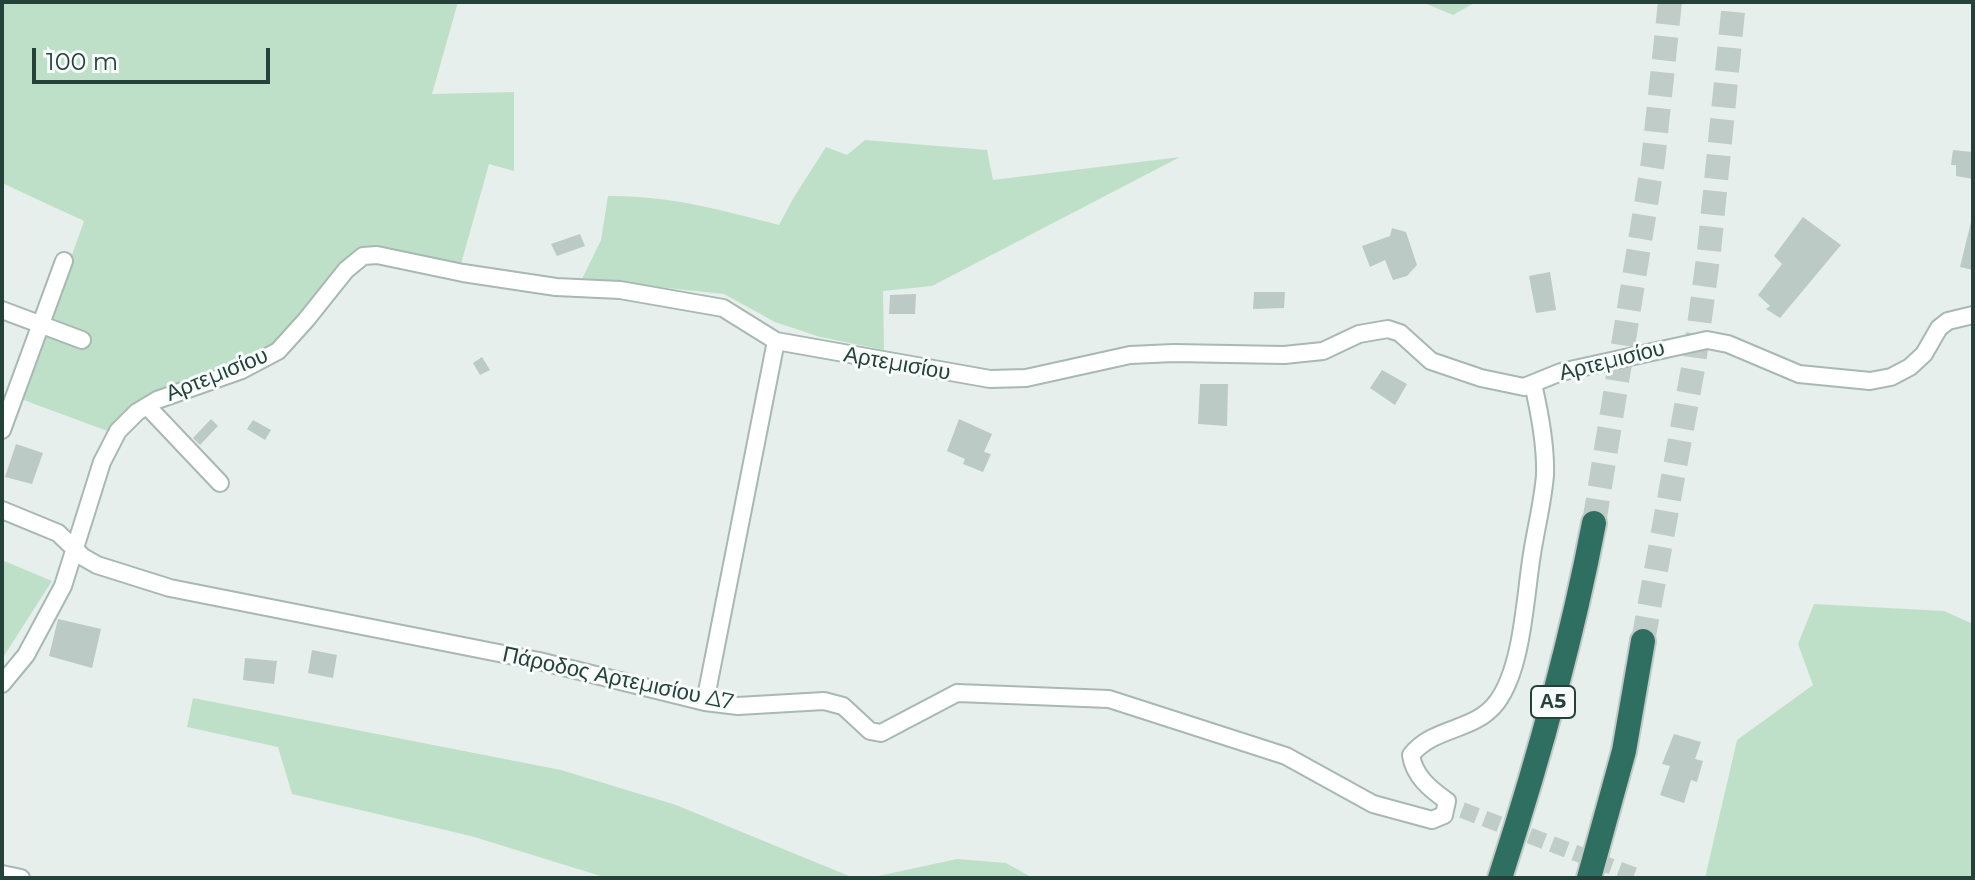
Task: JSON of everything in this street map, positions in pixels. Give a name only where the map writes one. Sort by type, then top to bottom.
[{"type":"highway","name":"Α5","points":[[1500,878],[1553,703],[1594,523]]},
{"type":"highway","points":[[1589,878],[1624,751],[1643,641]]},
{"type":"street","name":"Αρτεμισίου","points":[[2,684],[26,655],[63,586],[102,462],[112,440],[127,421],[167,395],[242,370],[278,351],[346,270],[358,259],[370,255],[556,287],[620,290],[723,308],[776,341],[990,379],[1026,378],[1130,355],[1284,355],[1323,351],[1359,334],[1388,329],[1400,333],[1422,355],[1443,366],[1507,386],[1524,387],[1561,372],[1707,340],[1728,344],[1799,374],[1870,381],[1891,377],[1910,367],[1924,354],[1939,328],[1948,321],[1973,315]]},
{"type":"street","points":[[2,430],[64,261]]},
{"type":"street","points":[[2,310],[82,340]]},
{"type":"street","points":[[705,702],[776,341]]},
{"type":"street","points":[[1462,810],[1418,776],[1411,755],[1432,737],[1473,723],[1488,713],[1509,679],[1517,650],[1545,477],[1541,420],[1533,384]]},
{"type":"street","points":[[147,406],[220,483]]},
{"type":"street","name":"Πάροδος Αρτεμισίου Δ7","points":[[2,510],[58,533],[97,565],[170,588],[539,661],[705,702],[738,706],[824,701],[843,706],[870,731],[881,733],[957,693],[1109,699],[1286,756],[1373,804],[1432,820],[1444,815],[1447,801]]},
{"type":"street","points":[[2,874],[21,878]]},
{"type":"green space","points":[[2,2],[458,2],[432,94],[514,92],[514,171],[489,164],[461,264],[368,251],[280,341],[258,356],[157,393],[110,432],[21,399],[84,221],[2,183]]},
{"type":"green space","points":[[1422,2],[1476,2],[1453,15]]},
{"type":"green space","points":[[865,140],[987,150],[993,180],[1180,157],[932,286],[883,291],[884,350],[820,337],[775,322],[724,294],[582,279],[601,240],[608,196],[672,201],[779,225],[826,147],[847,155]]},
{"type":"green space","points":[[2,560],[52,581],[2,659]]},
{"type":"green space","points":[[1814,604],[1944,611],[1973,624],[1973,878],[1705,878],[1737,740],[1813,685],[1798,644]]},
{"type":"green space","points":[[193,698],[561,770],[676,805],[854,878],[607,878],[471,836],[292,794],[278,747],[187,727]]},
{"type":"green space","points":[[957,859],[1006,863],[1033,878],[869,878]]},
{"type":"building","points":[[1953,150],[1972,152],[1973,179],[1956,176],[1956,165],[1951,165]]},
{"type":"building","points":[[1803,217],[1841,245],[1780,318],[1766,309],[1770,306],[1758,295],[1782,264],[1774,256]]},
{"type":"building","points":[[1973,218],[1973,270],[1960,267]]},
{"type":"building","points":[[1392,228],[1406,232],[1417,265],[1407,276],[1393,280],[1385,260],[1370,267],[1362,246],[1390,236]]},
{"type":"building","points":[[580,234],[585,246],[557,256],[551,244]]},
{"type":"building","points":[[1550,272],[1556,310],[1536,313],[1529,276]]},
{"type":"building","points":[[1254,292],[1285,292],[1284,308],[1253,309]]},
{"type":"building","points":[[916,294],[915,314],[889,314],[890,295]]},
{"type":"building","points":[[482,357],[490,370],[480,375],[473,363]]},
{"type":"building","points":[[1382,370],[1407,384],[1395,405],[1370,388]]},
{"type":"building","points":[[1200,384],[1228,384],[1227,426],[1198,424]]},
{"type":"building","points":[[211,419],[218,426],[200,445],[193,438]]},
{"type":"building","points":[[959,419],[992,434],[984,452],[991,454],[983,472],[963,464],[965,459],[947,451]]},
{"type":"building","points":[[253,420],[271,430],[265,440],[247,429]]},
{"type":"building","points":[[16,444],[43,453],[32,484],[5,477]]},
{"type":"building","points":[[58,619],[101,629],[92,668],[49,656]]},
{"type":"building","points":[[312,650],[337,655],[333,678],[308,673]]},
{"type":"building","points":[[245,658],[277,661],[274,684],[243,680]]},
{"type":"building","points":[[1674,734],[1701,742],[1695,759],[1703,761],[1697,782],[1691,780],[1684,803],[1660,795],[1670,766],[1662,764]]},
{"type":"tunnel","points":[[1594,523],[1653,161],[1670,2]]},
{"type":"tunnel","points":[[1643,641],[1694,363],[1709,251],[1734,2]]},
{"type":"tunnel","points":[[1462,810],[1639,877]]}]
